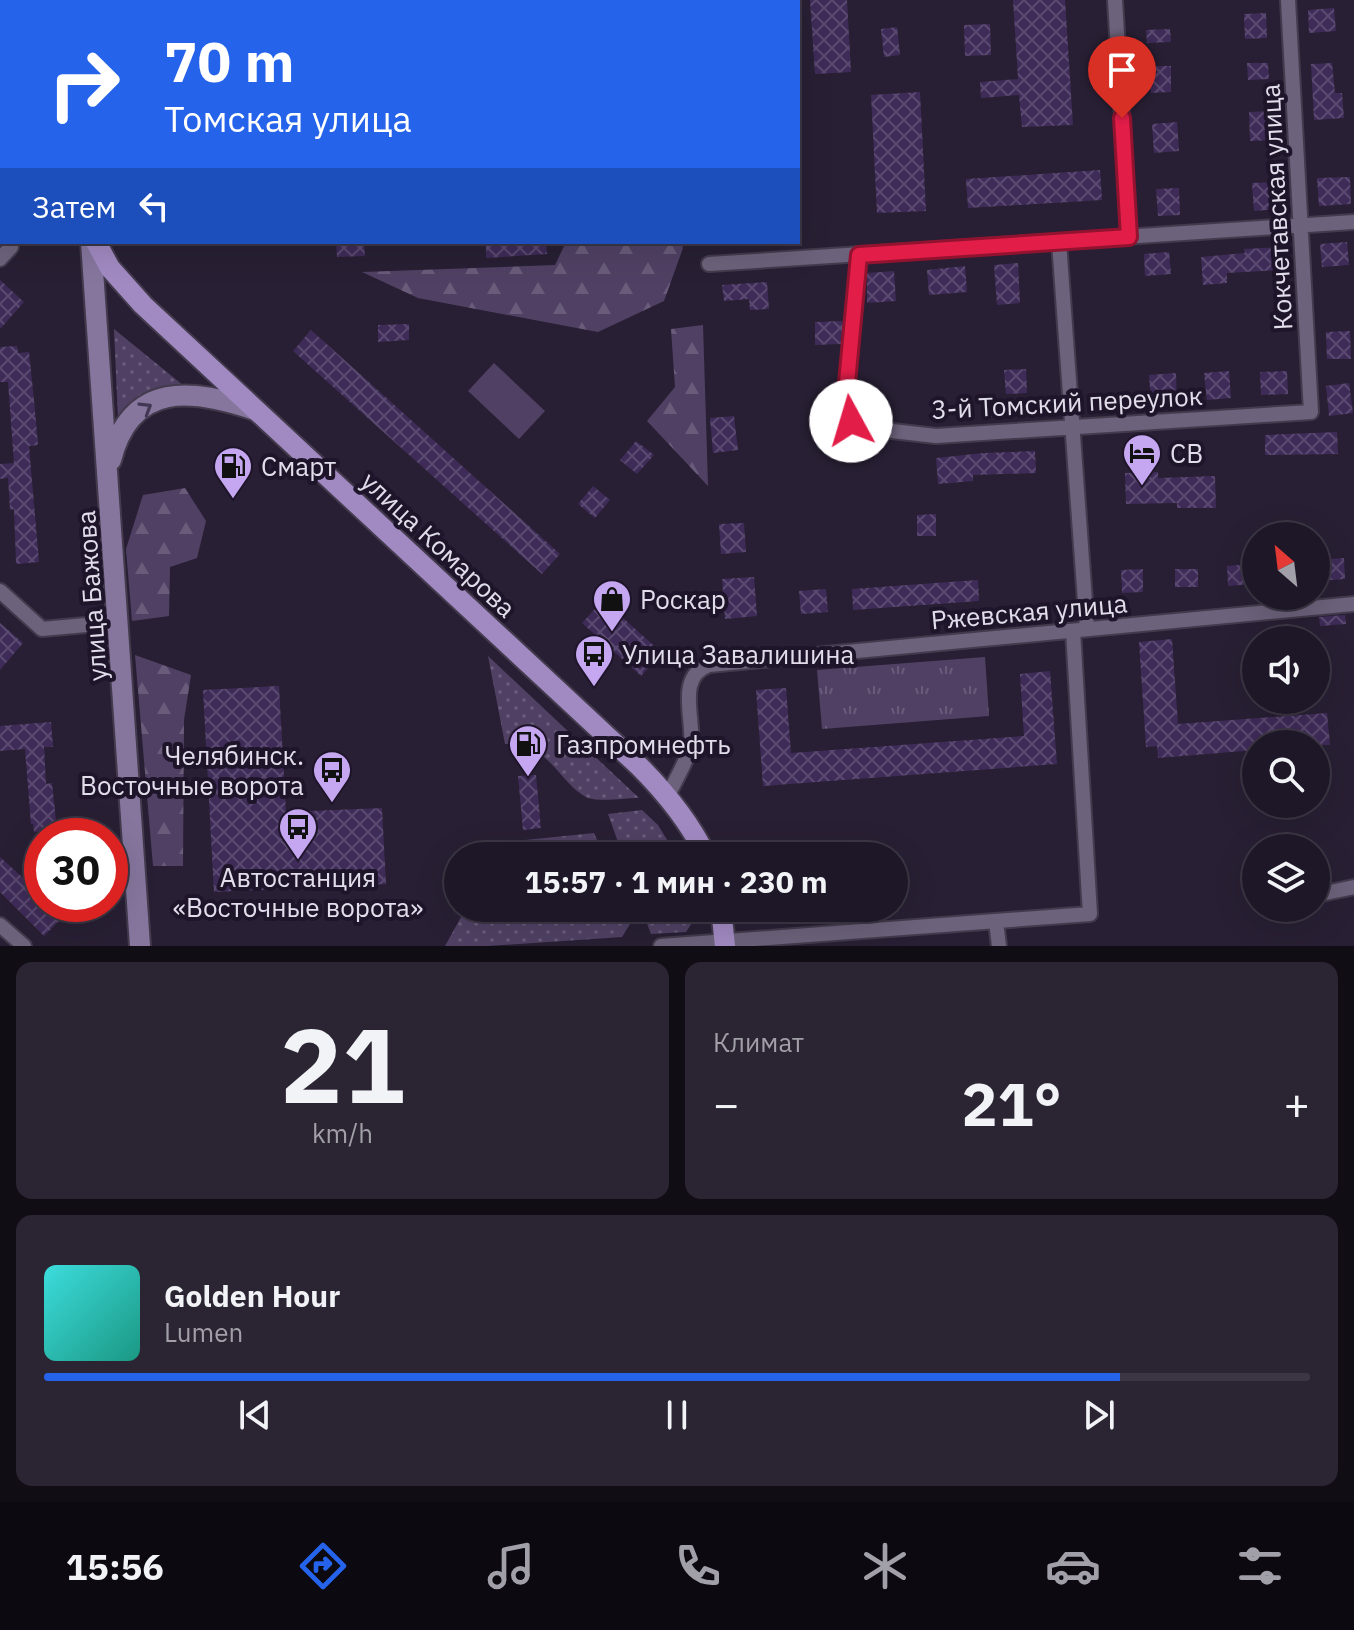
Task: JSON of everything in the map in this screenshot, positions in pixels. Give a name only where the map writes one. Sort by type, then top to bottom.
[{"type":"main road","name":"улица Бажова","points":[[94,244],[140,946]]},
{"type":"main road","name":"улица Комарова","points":[[95,244],[110,268],[143,305],[616,743],[668,796],[700,842]]},
{"type":"main road","points":[[108,472],[118,436],[125,425],[134,415],[157,401],[195,394],[255,410]]},
{"type":"main road","points":[[723,922],[725,944]]},
{"type":"street","points":[[1115,0],[1129,237]]},
{"type":"street","name":"Кокчетавская улица","points":[[1288,0],[1311,412]]},
{"type":"street","points":[[709,264],[1354,222]]},
{"type":"street","points":[[661,946],[725,944],[1090,914],[1072,427],[1059,242]]},
{"type":"street","points":[[0,259],[11,247]]},
{"type":"street","name":"3-й Томский переулок","points":[[859,255],[845,404],[851,421],[866,428],[936,436],[1311,412]]},
{"type":"street","points":[[0,591],[42,629],[119,622]]},
{"type":"street","name":"Ржевская улица","points":[[668,796],[691,745],[691,680],[699,669],[709,665],[1354,604]]},
{"type":"street","points":[[1330,892],[1354,887]]},
{"type":"street","points":[[996,921],[999,946]]},
{"type":"street","points":[[0,925],[24,946]]},
{"type":"green space","points":[[565,244],[682,244],[683,248],[664,301],[598,332],[418,298],[362,272],[555,265]]},
{"type":"green space","points":[[703,325],[708,486],[647,421],[675,387],[671,329]]},
{"type":"green space","points":[[114,329],[184,386],[131,406],[118,419]]},
{"type":"green space","points":[[494,363],[545,411],[519,439],[468,391]]},
{"type":"green space","points":[[185,488],[206,521],[197,558],[170,567],[169,616],[132,621],[126,549],[143,495]]},
{"type":"green space","points":[[135,655],[191,675],[184,720],[183,866],[153,866]]},
{"type":"green space","points":[[488,656],[639,798],[588,798],[539,753],[519,745],[505,744]]},
{"type":"green space","points":[[985,657],[989,716],[822,729],[817,670]]},
{"type":"green space","points":[[642,810],[658,825],[668,842],[618,842],[608,814]]},
{"type":"green space","points":[[594,833],[598,842],[506,842]]},
{"type":"green space","points":[[458,922],[630,924],[622,937],[445,946]]},
{"type":"green space","points":[[646,922],[693,922],[686,932],[651,934]]},
{"type":"building","points":[[810,0],[847,0],[851,72],[815,74]]},
{"type":"building","points":[[1013,0],[1065,0],[1073,125],[1022,127],[1019,95],[981,98],[980,82],[1018,79]]},
{"type":"building","points":[[1334,8],[1336,31],[1309,33],[1308,10]]},
{"type":"building","points":[[1266,13],[1267,38],[1245,39],[1244,14]]},
{"type":"building","points":[[990,24],[991,55],[965,56],[964,25]]},
{"type":"building","points":[[897,27],[900,55],[884,57],[881,29]]},
{"type":"building","points":[[1170,29],[1171,42],[1147,43],[1146,30]]},
{"type":"building","points":[[1247,63],[1268,63],[1269,79],[1248,80]]},
{"type":"building","points":[[1332,63],[1335,93],[1342,93],[1344,118],[1314,120],[1311,64]]},
{"type":"building","points":[[1150,66],[1171,66],[1171,92],[1151,93]]},
{"type":"building","points":[[920,92],[926,211],[877,213],[871,95]]},
{"type":"building","points":[[1271,111],[1272,140],[1250,141],[1249,112]]},
{"type":"building","points":[[1177,122],[1179,151],[1154,153],[1152,124]]},
{"type":"building","points":[[1100,170],[1102,200],[968,208],[966,179]]},
{"type":"building","points":[[1350,177],[1351,204],[1319,206],[1317,178]]},
{"type":"building","points":[[1277,182],[1279,209],[1254,211],[1252,183]]},
{"type":"building","points":[[1179,188],[1180,215],[1158,216],[1156,189]]},
{"type":"building","points":[[1347,242],[1349,265],[1322,267],[1320,244]]},
{"type":"building","points":[[336,244],[364,244],[365,256],[337,257]]},
{"type":"building","points":[[486,244],[546,244],[547,254],[486,258]]},
{"type":"building","points":[[1281,247],[1282,270],[1227,273],[1227,283],[1203,285],[1201,257],[1245,253],[1244,249]]},
{"type":"building","points":[[1169,252],[1171,274],[1145,276],[1144,254]]},
{"type":"building","points":[[1018,263],[1020,303],[997,305],[994,265]]},
{"type":"building","points":[[965,266],[967,292],[929,295],[927,270]]},
{"type":"building","points":[[894,271],[896,301],[867,303],[867,273]]},
{"type":"building","points":[[0,280],[24,302],[0,329]]},
{"type":"building","points":[[767,282],[769,309],[750,310],[749,299],[724,301],[722,285]]},
{"type":"building","points":[[843,321],[841,344],[815,345],[815,322]]},
{"type":"building","points":[[409,324],[409,340],[378,342],[378,325]]},
{"type":"building","points":[[311,330],[560,554],[542,574],[293,351]]},
{"type":"building","points":[[1350,331],[1351,359],[1327,359],[1326,332]]},
{"type":"building","points":[[17,346],[18,353],[29,352],[34,400],[38,445],[29,446],[39,562],[16,564],[14,509],[10,510],[8,478],[0,479],[0,464],[14,463],[8,382],[0,382],[0,347]]},
{"type":"building","points":[[1026,369],[1027,393],[1006,394],[1004,370]]},
{"type":"building","points":[[1229,371],[1231,398],[1207,400],[1204,373]]},
{"type":"building","points":[[1287,371],[1288,394],[1261,395],[1260,372]]},
{"type":"building","points":[[1176,373],[1177,400],[1151,402],[1149,375]]},
{"type":"building","points":[[1349,383],[1353,413],[1329,416],[1326,386]]},
{"type":"building","points":[[988,400],[1006,400],[1007,417],[988,417]]},
{"type":"building","points":[[734,416],[738,450],[713,453],[710,418]]},
{"type":"building","points":[[1337,432],[1338,454],[1265,455],[1265,435]]},
{"type":"building","points":[[636,441],[654,455],[637,474],[620,460]]},
{"type":"building","points":[[1035,451],[1036,473],[973,475],[973,481],[938,484],[936,458]]},
{"type":"building","points":[[1158,472],[1158,478],[1215,476],[1216,508],[1177,508],[1177,503],[1126,504],[1125,473]]},
{"type":"building","points":[[593,486],[610,500],[595,518],[578,504]]},
{"type":"building","points":[[936,514],[936,536],[917,536],[917,515]]},
{"type":"building","points":[[744,523],[746,552],[721,554],[719,524]]},
{"type":"building","points":[[1344,558],[1345,579],[1330,580],[1330,559]]},
{"type":"building","points":[[1242,565],[1242,585],[1228,586],[1227,566]]},
{"type":"building","points":[[1143,569],[1143,592],[1122,593],[1121,570]]},
{"type":"building","points":[[1175,569],[1198,569],[1198,587],[1175,587]]},
{"type":"building","points":[[754,577],[757,616],[725,619],[722,579]]},
{"type":"building","points":[[978,580],[979,601],[853,610],[852,589]]},
{"type":"building","points":[[826,589],[828,612],[801,614],[799,591]]},
{"type":"building","points":[[603,600],[662,653],[641,676],[582,623]]},
{"type":"building","points":[[1345,615],[1346,624],[1320,626],[1319,617]]},
{"type":"building","points":[[0,623],[23,643],[0,670]]},
{"type":"building","points":[[1172,639],[1178,724],[1327,714],[1329,730],[1242,730],[1242,751],[1158,758],[1157,746],[1146,747],[1139,642]]},
{"type":"building","points":[[1050,671],[1057,764],[763,786],[756,690],[786,688],[791,753],[1024,736],[1020,674]]},
{"type":"building","points":[[279,686],[286,812],[382,808],[386,884],[214,892],[203,690]]},
{"type":"building","points":[[51,722],[53,747],[44,747],[46,784],[52,783],[56,818],[31,818],[25,749],[0,751],[0,726]]},
{"type":"building","points":[[536,775],[541,828],[523,830],[518,776]]},
{"type":"building","points":[[0,857],[24,879],[24,916],[0,892]]},
{"type":"building","points":[[30,922],[58,922],[44,936]]},
{"type":"place","name":"СВ","points":[[1142,487]]},
{"type":"place","name":"Смарт","points":[[233,500]]},
{"type":"place","name":"Роскар","points":[[612,633]]},
{"type":"place","name":"Улица Завалишина","points":[[594,688]]},
{"type":"place","name":"Газпромнефть","points":[[528,778]]},
{"type":"place","name":"Челябинск. Восточные ворота","points":[[332,804]]},
{"type":"place","name":"Автостанция «Восточные ворота»","points":[[298,861]]},
{"type":"route","points":[[851,421],[845,404],[859,255],[1129,237],[1122,118]]}]
